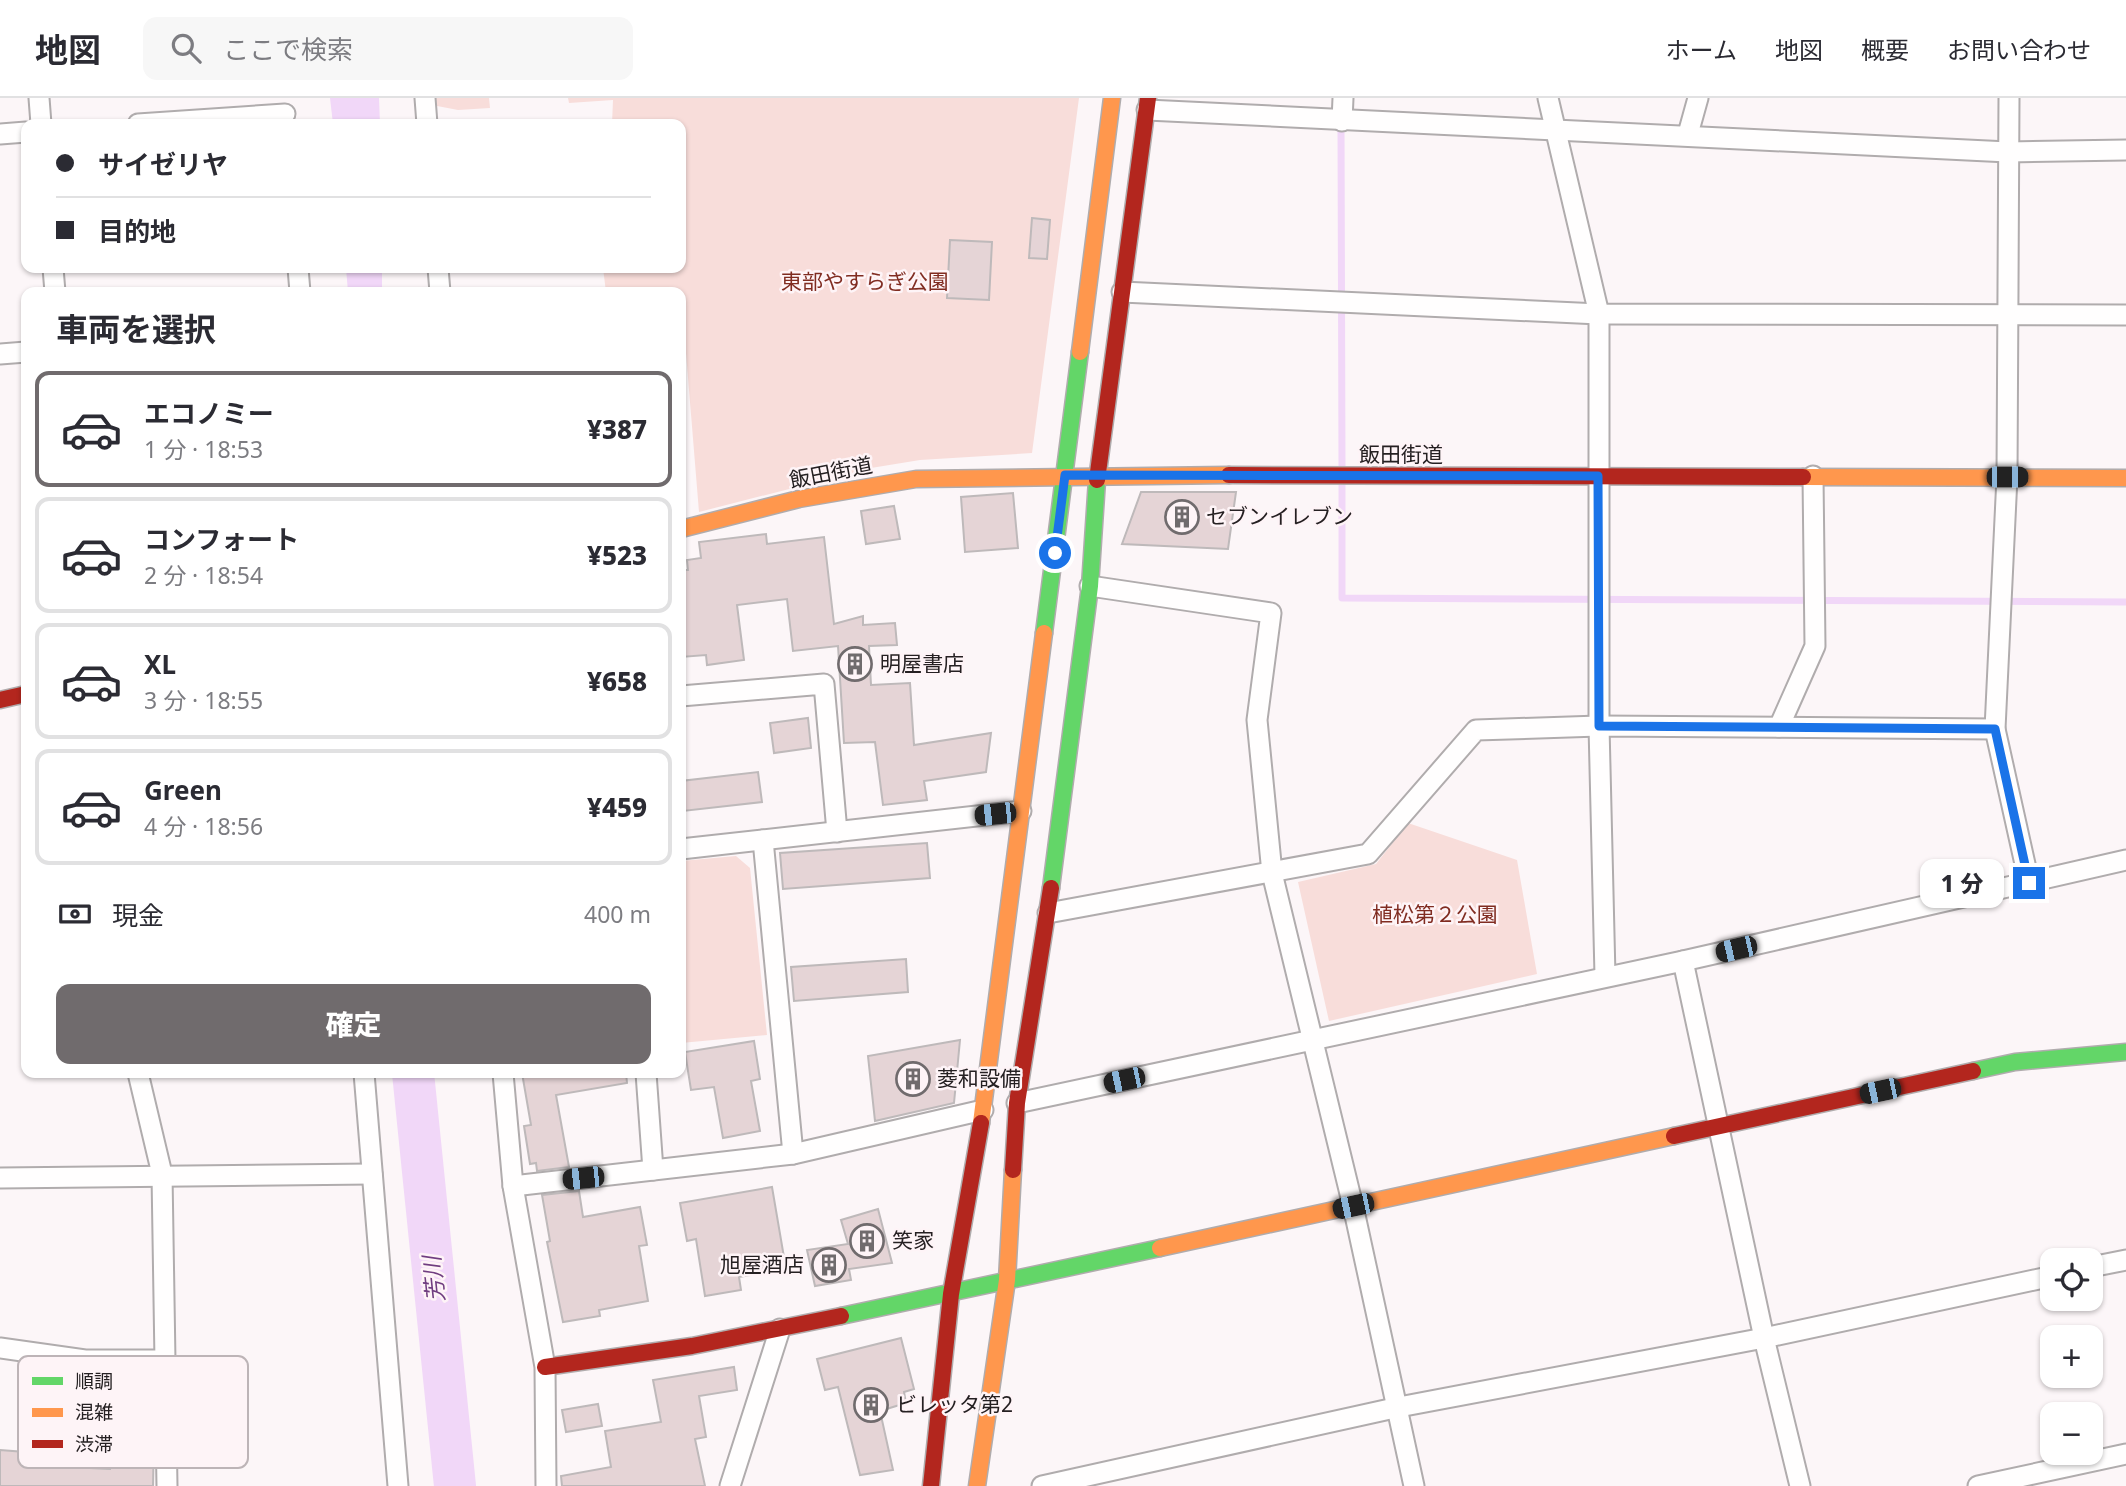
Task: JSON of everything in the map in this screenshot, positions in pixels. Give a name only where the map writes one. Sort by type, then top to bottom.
[{"type":"street","points":[[39,98],[41,119]]},
{"type":"street","points":[[425,98],[427,119]]},
{"type":"street","points":[[931,1486],[951,1294],[983,1110],[1112,98]]},
{"type":"street","points":[[1342,121],[1343,98]]},
{"type":"street","points":[[1548,98],[1599,314],[1599,726],[1605,976]]},
{"type":"street","points":[[1688,134],[1698,98]]},
{"type":"street","points":[[2009,98],[2007,477],[1995,729],[2029,883]]},
{"type":"street","points":[[977,1486],[1007,1280],[1017,1103],[1048,913],[1090,586],[1097,475],[1147,104],[1342,121],[1688,134],[2008,152],[2126,150]]},
{"type":"street","points":[[199,119],[284,112]]},
{"type":"street","points":[[0,134],[21,132]]},
{"type":"street","points":[[1122,292],[1599,314],[2007,317],[2126,315]]},
{"type":"street","points":[[0,354],[21,352]]},
{"type":"street","name":"飯田街道","points":[[686,528],[799,499],[916,479],[1065,475],[2126,478]]},
{"type":"street","points":[[1779,727],[1815,646],[1813,476]]},
{"type":"street","points":[[1090,586],[1271,613],[1257,720],[1272,873],[1353,1206],[1399,1407],[1414,1486]]},
{"type":"street","points":[[686,696],[824,684],[837,832]]},
{"type":"street","points":[[0,700],[21,695]]},
{"type":"street","points":[[1048,913],[1368,853],[1476,730],[1599,726],[1995,729]]},
{"type":"street","points":[[686,848],[1021,811]]},
{"type":"street","points":[[763,840],[793,1154]]},
{"type":"street","points":[[1017,1103],[1683,961],[2126,860]]},
{"type":"street","points":[[1683,961],[1764,1338],[1800,1486]]},
{"type":"street","points":[[545,1367],[692,1346],[951,1294],[2015,1062],[2126,1052]]},
{"type":"street","points":[[139,1078],[162,1174],[165,1356]]},
{"type":"street","points":[[364,1078],[398,1486]]},
{"type":"street","points":[[503,1078],[513,1185],[545,1367],[546,1486]]},
{"type":"street","points":[[646,1078],[653,1170]]},
{"type":"street","points":[[513,1185],[793,1154],[983,1110]]},
{"type":"street","points":[[0,1178],[162,1174],[372,1174]]},
{"type":"street","points":[[2103,1265],[2126,1260]]},
{"type":"street","points":[[1042,1486],[1399,1407],[1764,1338],[2040,1279]]},
{"type":"street","points":[[730,1486],[780,1329]]},
{"type":"street","points":[[0,1348],[57,1356]]},
{"type":"street","points":[[1978,1486],[2126,1454]]},
{"type":"street","points":[[167,1468],[167,1486]]},
{"type":"green space","points":[[432,98],[489,98],[490,108],[458,110],[432,105]]},
{"type":"green space","name":"東部やすらぎ公園","points":[[568,98],[1079,98],[1032,453],[920,460],[871,468],[699,512],[686,353],[686,287],[605,287],[604,273],[686,273],[686,119],[612,119],[613,100],[569,103]]},
{"type":"green space","name":"植松第２公園","points":[[1408,823],[1517,860],[1537,974],[1329,1021],[1298,882],[1376,864]]},
{"type":"green space","points":[[736,856],[750,868],[767,1035],[686,1043],[686,861]]},
{"type":"shaded area","points":[[330,98],[379,98],[380,119],[332,119]]},
{"type":"shaded area","points":[[346,273],[382,273],[382,287],[348,287]]},
{"type":"building","points":[[1032,218],[1050,220],[1047,259],[1029,258]]},
{"type":"building","points":[[950,240],[992,242],[989,300],[947,298]]},
{"type":"building","name":"セブンイレブン","points":[[1141,492],[1236,492],[1228,549],[1122,544]]},
{"type":"building","points":[[1013,493],[1018,548],[965,552],[961,497]]},
{"type":"building","points":[[894,506],[900,539],[866,544],[861,511]]},
{"type":"building","points":[[766,534],[767,544],[824,537],[834,624],[863,616],[863,625],[895,623],[897,645],[869,646],[871,685],[910,683],[914,745],[991,733],[986,772],[924,781],[927,800],[883,805],[875,742],[844,743],[838,646],[793,651],[787,599],[737,605],[744,660],[707,665],[706,655],[686,657],[687,560],[701,558],[699,542]]},
{"type":"building","points":[[808,718],[811,748],[774,753],[770,723]]},
{"type":"building","points":[[758,772],[762,802],[686,811],[686,780]]},
{"type":"building","points":[[927,843],[930,878],[783,889],[780,853]]},
{"type":"building","points":[[906,959],[908,992],[794,1001],[791,967]]},
{"type":"building","name":"菱和設備","points":[[960,1040],[954,1103],[875,1121],[868,1056]]},
{"type":"building","points":[[754,1041],[760,1079],[751,1081],[760,1131],[723,1138],[714,1087],[691,1090],[686,1052]]},
{"type":"building","points":[[523,1078],[626,1078],[627,1083],[556,1095],[569,1167],[537,1171],[536,1163],[530,1164],[524,1126],[531,1125]]},
{"type":"building","points":[[772,1187],[786,1269],[739,1277],[741,1290],[705,1296],[696,1239],[687,1241],[680,1203]]},
{"type":"building","points":[[579,1191],[583,1217],[640,1207],[647,1245],[639,1246],[648,1301],[599,1310],[600,1316],[563,1322],[547,1242],[550,1241],[542,1195]]},
{"type":"building","points":[[878,1209],[892,1263],[849,1269],[851,1280],[815,1286],[807,1250],[848,1244],[841,1220]]},
{"type":"building","name":"ビレッタ第2","points":[[901,1338],[914,1389],[904,1392],[906,1403],[880,1411],[893,1470],[860,1475],[838,1387],[825,1390],[817,1359]]},
{"type":"building","points":[[734,1367],[737,1390],[699,1396],[706,1437],[695,1439],[705,1486],[562,1486],[561,1476],[611,1467],[605,1431],[661,1422],[653,1380]]},
{"type":"building","points":[[598,1404],[602,1426],[566,1432],[562,1410]]},
{"type":"building","points":[[0,1450],[18,1451],[18,1468],[153,1468],[153,1486],[0,1486]]},
{"type":"waterway","points":[[1341,123],[1342,471]]},
{"type":"waterway","points":[[1342,483],[1342,598],[2126,602]]},
{"type":"waterway","name":"芳川","points":[[414,1078],[455,1486]]},
{"type":"traffic: fast","points":[[1044,633],[1080,352]]},
{"type":"traffic: fast","points":[[1051,888],[1090,586],[1097,480]]},
{"type":"traffic: fast","points":[[1973,1071],[2015,1062],[2126,1052]]},
{"type":"traffic: fast","points":[[841,1316],[1160,1248]]},
{"type":"traffic: slow","points":[[1080,352],[1112,98]]},
{"type":"traffic: slow","points":[[686,528],[799,499],[916,479],[1229,475]]},
{"type":"traffic: slow","points":[[1803,477],[2126,478]]},
{"type":"traffic: slow","points":[[981,1123],[1044,633]]},
{"type":"traffic: slow","points":[[1160,1248],[1674,1136]]},
{"type":"traffic: slow","points":[[977,1486],[1007,1280],[1013,1170]]},
{"type":"traffic: jam","points":[[1097,480],[1148,98]]},
{"type":"traffic: jam","points":[[1229,475],[1803,477]]},
{"type":"traffic: jam","points":[[0,700],[21,695]]},
{"type":"traffic: jam","points":[[1013,1170],[1017,1103],[1051,888]]},
{"type":"traffic: jam","points":[[1674,1136],[1973,1071]]},
{"type":"traffic: jam","points":[[931,1486],[951,1294],[981,1123]]},
{"type":"traffic: jam","points":[[545,1367],[692,1346],[841,1316]]},
{"type":"place","name":"セブンイレブン","points":[[1182,517]]},
{"type":"place","name":"明屋書店","points":[[855,664]]},
{"type":"place","name":"菱和設備","points":[[913,1079]]},
{"type":"place","name":"笑家","points":[[867,1241]]},
{"type":"place","name":"旭屋酒店","points":[[829,1265]]},
{"type":"place","name":"ビレッタ第2","points":[[871,1405]]},
{"type":"route","points":[[1055,553],[1065,475],[1598,476],[1599,726],[1995,729],[2029,883]]}]
